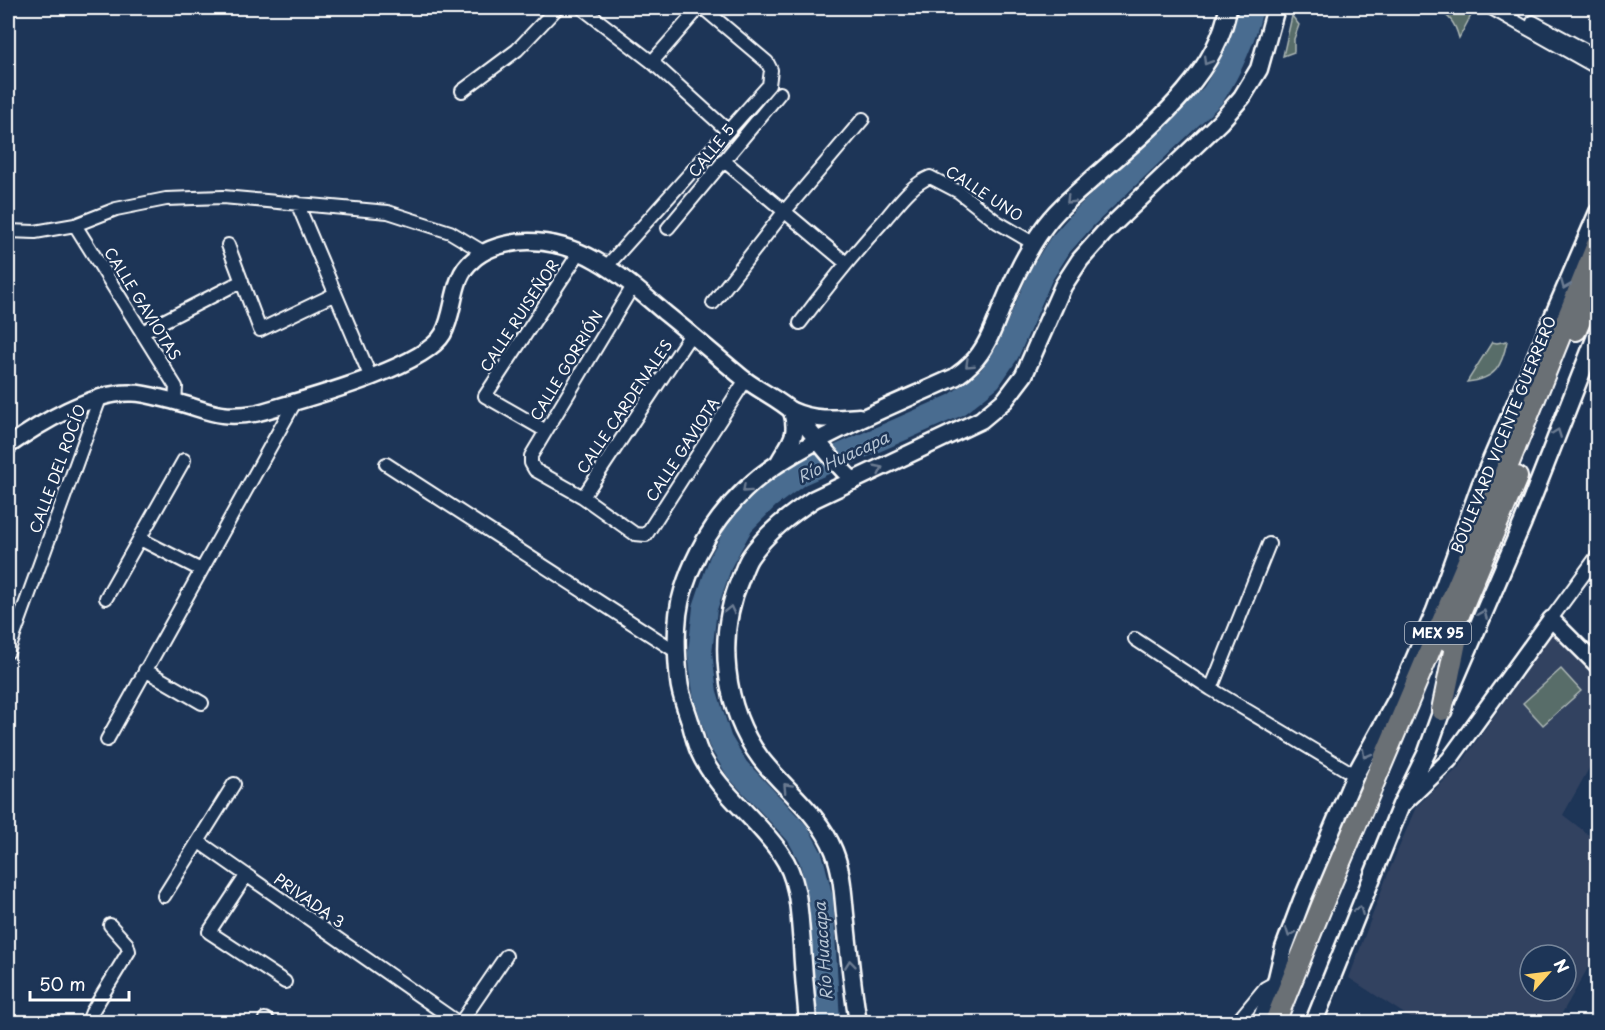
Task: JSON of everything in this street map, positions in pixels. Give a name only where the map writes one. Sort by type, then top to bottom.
[{"type":"highway","name":"BOULEVARD VICENTE GUERRERO","points":[[1275,1023],[1498,490],[1598,242]]},
{"type":"highway","name":"BOULEVARD VICENTE GUERRERO","points":[[1289,1023],[1387,780],[1505,510],[1556,377],[1598,279]]},
{"type":"highway","points":[[1442,710],[1463,609]]},
{"type":"highway","points":[[1381,767],[1398,697]]},
{"type":"main road","points":[[808,1023],[798,900],[793,877],[782,855],[716,779],[699,752],[679,684],[677,652],[682,593],[700,550],[737,497],[778,463],[822,445],[871,416],[955,377],[972,363],[988,339],[1022,263],[1044,227],[1077,193],[1164,113],[1190,85],[1210,58],[1221,33],[1228,8]]},
{"type":"main road","points":[[858,1023],[841,879],[835,852],[822,828],[762,759],[743,730],[734,704],[727,668],[726,629],[735,591],[749,558],[769,533],[794,512],[851,478],[981,420],[1005,400],[1024,375],[1063,286],[1080,260],[1104,233],[1220,122],[1242,96],[1259,69],[1276,8]]},
{"type":"main road","name":"BOULEVARD VICENTE GUERRERO","points":[[1260,1023],[1276,982],[1284,948],[1302,900],[1355,775],[1398,697],[1435,611],[1480,486],[1598,212]]},
{"type":"main road","points":[[1316,1022],[1401,805],[1427,752],[1442,710],[1523,522],[1598,331]]},
{"type":"main road","points":[[792,411],[815,419],[871,416]]},
{"type":"main road","points":[[778,463],[794,436],[796,426],[792,411]]},
{"type":"street","points":[[462,91],[516,50],[557,8]]},
{"type":"street","points":[[582,8],[652,62],[728,131]]},
{"type":"street","points":[[607,266],[769,85],[771,70],[767,62],[701,8],[652,62]]},
{"type":"street","points":[[1491,8],[1598,68]]},
{"type":"street","points":[[1505,8],[1598,57]]},
{"type":"street","name":"CALLE 5","points":[[668,228],[780,93]]},
{"type":"street","points":[[713,303],[784,212],[863,119]]},
{"type":"street","points":[[723,160],[846,263],[800,323]]},
{"type":"street","name":"CALLE UNO","points":[[846,263],[905,195],[919,181],[930,177],[959,192],[998,222],[1033,243]]},
{"type":"street","points":[[8,231],[35,232],[75,225],[116,209],[166,199],[223,197],[388,212],[450,232],[485,252]]},
{"type":"street","points":[[297,203],[371,378]]},
{"type":"street","name":"CALLE GAVIOTAS","points":[[75,225],[176,387],[176,402]]},
{"type":"street","points":[[8,446],[68,411],[100,398],[134,392],[212,414],[238,417],[371,378],[422,353],[442,336],[450,318],[461,273],[472,260],[495,247],[533,241],[555,243],[607,266],[745,381],[792,411],[851,478]]},
{"type":"street","points":[[228,245],[260,330],[336,294]]},
{"type":"street","name":"CALLE RUISEÑOR","points":[[546,431],[485,396],[579,253]]},
{"type":"street","points":[[142,332],[242,282]]},
{"type":"street","name":"CALLE GORRIÓN","points":[[583,497],[535,470],[531,463],[531,456],[633,286]]},
{"type":"street","name":"CALLE CARDENALES","points":[[583,497],[691,334]]},
{"type":"street","name":"CALLE GAVIOTA","points":[[583,497],[635,534],[646,535],[745,381]]},
{"type":"street","name":"CALLE DEL ROCÍO","points":[[8,652],[100,398]]},
{"type":"street","points":[[107,740],[295,402]]},
{"type":"street","points":[[106,598],[184,460]]},
{"type":"street","points":[[386,464],[677,652]]},
{"type":"street","points":[[140,539],[201,570]]},
{"type":"street","points":[[1211,689],[1269,544]]},
{"type":"street","points":[[1401,805],[1449,760],[1598,555]]},
{"type":"street","points":[[1551,619],[1598,666]]},
{"type":"street","points":[[1136,639],[1211,689],[1355,775]]},
{"type":"street","points":[[146,670],[202,703]]},
{"type":"street","points":[[1427,752],[1440,762],[1449,760]]},
{"type":"street","points":[[164,896],[234,784]]},
{"type":"street","name":"PRIVADA 3","points":[[199,842],[459,1023]]},
{"type":"street","points":[[246,876],[209,932],[285,982]]},
{"type":"street","points":[[88,1023],[92,1012],[129,951],[127,944],[110,925]]},
{"type":"street","points":[[459,1023],[506,956]]},
{"type":"street","points":[[1237,1023],[1264,988],[1276,982]]},
{"type":"shaded area","points":[[1553,632],[1598,676],[1597,754],[1563,815],[1597,841],[1597,952],[1578,985],[1578,943],[1518,943],[1518,1003],[1568,1003],[1557,1022],[1417,1022],[1349,978],[1385,881],[1416,807],[1458,768]]},
{"type":"green space","points":[[1437,8],[1475,8],[1459,38],[1451,20]]},
{"type":"green space","points":[[1292,16],[1299,25],[1294,39],[1294,52],[1283,56]]},
{"type":"green space","points":[[1507,341],[1503,358],[1496,370],[1485,378],[1467,382],[1492,342]]},
{"type":"green space","points":[[1561,669],[1581,691],[1543,725],[1523,703]]},
{"type":"waterway","name":"Río Huacapa","points":[[828,1022],[821,899],[811,858],[798,834],[737,769],[720,741],[705,693],[700,653],[705,608],[721,561],[742,523],[768,497],[799,474],[956,405],[990,378],[1007,353],[1041,275],[1060,245],[1085,217],[1213,95],[1236,53],[1251,8]]}]
